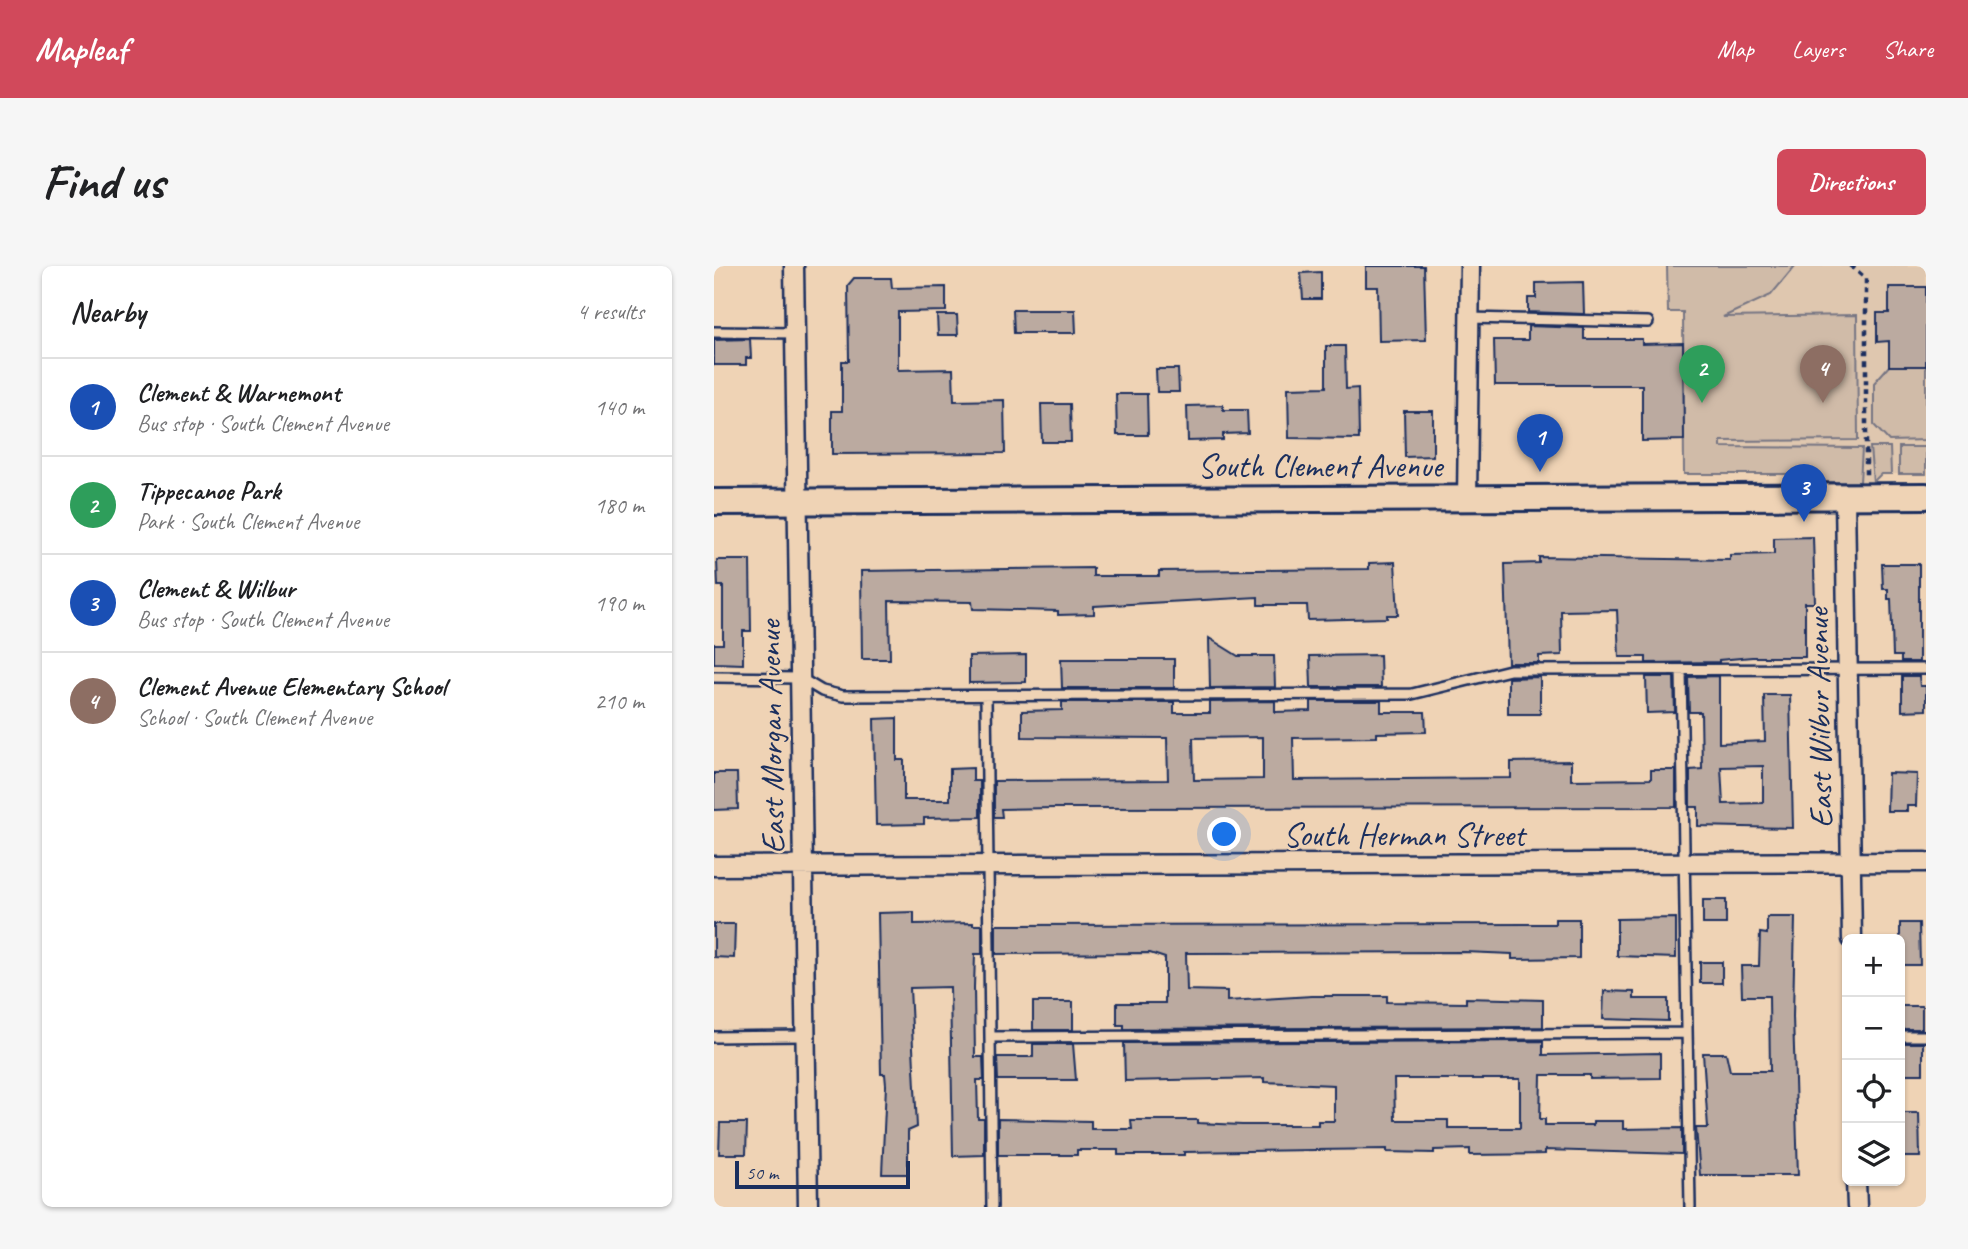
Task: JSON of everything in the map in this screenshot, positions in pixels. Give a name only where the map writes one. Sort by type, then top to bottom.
[{"type":"street","name":"East Morgan Avenue","points":[[794,266],[808,1207]]},
{"type":"street","points":[[1468,499],[1470,266]]},
{"type":"street","name":"East Wilbur Avenue","points":[[1844,496],[1852,934]]},
{"type":"street","name":"South Clement Avenue","points":[[714,502],[1926,496]]},
{"type":"street","name":"South Herman Street","points":[[714,866],[1926,862]]},
{"type":"street","points":[[1856,1186],[1857,1207]]},
{"type":"lane","points":[[1469,317],[1648,322]]},
{"type":"lane","points":[[714,332],[795,333]]},
{"type":"lane","points":[[714,677],[800,678],[822,691],[843,696],[1412,694],[1510,670],[1926,669]]},
{"type":"lane","points":[[1681,670],[1690,1207]]},
{"type":"lane","points":[[986,696],[992,1207]]},
{"type":"lane","points":[[990,1037],[1687,1033]]},
{"type":"lane","points":[[714,1037],[806,1036]]},
{"type":"lane","points":[[1905,1036],[1926,1036]]},
{"type":"path","points":[[1851,266],[1866,279],[1866,480]]},
{"type":"path","points":[[1858,338],[1866,338]]},
{"type":"shaded area","points":[[1667,266],[1795,266],[1771,295],[1723,317],[1857,315],[1858,440],[1721,441],[1721,447],[1862,448],[1860,482],[1813,482],[1804,474],[1684,474],[1683,312],[1668,312]]},
{"type":"shaded area","points":[[1717,266],[1926,266],[1926,474],[1881,474],[1873,482],[1813,482],[1804,474],[1721,474]]},
{"type":"shaded area","points":[[1889,366],[1926,366],[1926,440],[1889,441],[1874,425],[1874,383]]},
{"type":"shaded area","points":[[1870,447],[1890,447],[1891,474],[1881,474],[1873,482]]},
{"type":"shaded area","points":[[1899,447],[1926,447],[1926,474],[1899,474]]},
{"type":"building","points":[[1366,266],[1424,266],[1426,340],[1379,341],[1378,287],[1366,287]]},
{"type":"building","points":[[1321,272],[1321,299],[1303,299],[1301,273]]},
{"type":"building","points":[[854,278],[891,278],[892,288],[946,287],[946,311],[898,312],[898,370],[953,369],[954,401],[1004,400],[1005,453],[832,454],[832,411],[842,411],[842,361],[849,361],[848,285]]},
{"type":"building","points":[[1583,282],[1584,314],[1528,312],[1528,298],[1536,298],[1536,283]]},
{"type":"building","points":[[1889,287],[1926,287],[1926,366],[1889,366],[1889,341],[1877,342],[1877,313],[1889,313]]},
{"type":"building","points":[[1013,310],[1075,310],[1076,333],[1014,333]]},
{"type":"building","points":[[937,315],[957,315],[958,335],[938,335]]},
{"type":"building","points":[[1528,326],[1584,328],[1584,339],[1642,339],[1642,344],[1683,343],[1684,440],[1642,441],[1642,385],[1495,385],[1494,340],[1528,340]]},
{"type":"building","points":[[750,339],[751,358],[746,358],[746,365],[714,365],[714,340]]},
{"type":"building","points":[[1326,346],[1345,346],[1346,389],[1358,388],[1359,439],[1289,438],[1288,388],[1326,387]]},
{"type":"building","points":[[1156,369],[1178,369],[1179,392],[1157,392]]},
{"type":"building","points":[[1116,394],[1147,394],[1148,435],[1117,435]]},
{"type":"building","points":[[1041,404],[1070,404],[1071,442],[1042,442]]},
{"type":"building","points":[[1223,405],[1223,410],[1247,410],[1248,433],[1223,434],[1223,440],[1188,441],[1187,406]]},
{"type":"building","points":[[1404,411],[1433,411],[1433,456],[1405,457]]},
{"type":"building","points":[[1813,537],[1815,603],[1805,603],[1805,657],[1646,663],[1646,657],[1619,657],[1617,610],[1561,611],[1562,655],[1539,656],[1539,663],[1508,663],[1505,564],[1539,563],[1539,557],[1730,560],[1730,555],[1774,554],[1774,538]]},
{"type":"building","points":[[717,560],[750,560],[751,631],[743,631],[743,664],[714,663],[714,644],[723,644],[723,586],[718,586]]},
{"type":"building","points":[[1395,562],[1398,615],[1387,615],[1387,618],[1308,620],[1307,605],[1258,605],[1258,597],[1094,606],[1094,614],[1058,615],[1058,611],[973,609],[972,602],[889,601],[890,659],[862,659],[861,571],[1093,568],[1093,576],[1159,576],[1159,571],[1369,569],[1369,563]]},
{"type":"building","points":[[1882,564],[1919,564],[1919,662],[1901,662],[1901,656],[1893,656],[1891,599],[1888,599],[1888,589],[1883,589]]},
{"type":"building","points":[[1209,638],[1238,656],[1274,656],[1275,687],[1210,688]]},
{"type":"building","points":[[1026,655],[1026,682],[969,683],[969,656]]},
{"type":"building","points":[[1380,655],[1381,687],[1311,687],[1310,656]]},
{"type":"building","points":[[1061,659],[1174,659],[1174,688],[1062,688]]},
{"type":"building","points":[[1719,676],[1719,743],[1765,741],[1764,695],[1790,695],[1793,828],[1698,826],[1698,807],[1690,807],[1690,770],[1702,769],[1701,712],[1689,712],[1688,677]],"holes":[[[1763,766],[1763,803],[1723,804],[1721,767]]]},
{"type":"building","points":[[1902,676],[1919,676],[1920,686],[1926,686],[1926,710],[1902,711]]},
{"type":"building","points":[[1540,677],[1540,714],[1508,714],[1508,678]]},
{"type":"building","points":[[1646,677],[1674,677],[1675,712],[1647,713]]},
{"type":"building","points":[[1275,701],[1275,712],[1311,711],[1311,701],[1381,701],[1381,712],[1425,712],[1426,732],[1377,733],[1377,737],[1293,738],[1294,780],[1511,778],[1511,762],[1571,761],[1571,780],[1651,779],[1651,770],[1676,770],[1676,807],[1056,808],[1001,809],[1002,817],[994,817],[994,781],[1168,780],[1167,738],[1022,737],[1022,711],[1062,710],[1062,702],[1174,702],[1174,713],[1210,713],[1210,702]],"holes":[[[1263,737],[1263,779],[1194,780],[1193,738]]]},
{"type":"building","points":[[897,718],[897,760],[904,760],[904,800],[950,800],[950,769],[973,768],[973,781],[980,781],[980,817],[924,818],[924,824],[876,825],[874,719]]},
{"type":"building","points":[[714,773],[737,773],[738,809],[714,810]]},
{"type":"building","points":[[1888,773],[1917,774],[1916,806],[1907,806],[1907,811],[1887,811]]},
{"type":"building","points":[[1703,900],[1726,900],[1726,924],[1703,924]]},
{"type":"building","points":[[914,912],[914,924],[982,925],[982,954],[975,954],[974,987],[975,1057],[983,1057],[984,1080],[977,1080],[978,1119],[984,1119],[984,1155],[953,1156],[950,987],[910,988],[917,1127],[908,1131],[908,1174],[882,1174],[886,1085],[885,1074],[881,1074],[878,913]]},
{"type":"building","points":[[1767,917],[1795,917],[1793,1017],[1798,1175],[1700,1175],[1696,1128],[1708,1128],[1703,1053],[1726,1053],[1730,1071],[1770,1071],[1769,996],[1742,996],[1741,966],[1759,966],[1760,933],[1767,934]]},
{"type":"building","points":[[1676,918],[1676,958],[1617,956],[1617,919]]},
{"type":"building","points":[[1555,919],[1579,919],[1579,958],[1512,959],[1512,954],[1465,952],[1186,953],[1187,990],[1227,991],[1227,1001],[1312,996],[1387,996],[1387,1002],[1466,1003],[1466,998],[1543,1000],[1543,1027],[1124,1029],[1124,1025],[1117,1025],[1117,1003],[1165,1003],[1165,958],[1150,953],[996,954],[996,925],[1555,924]]},
{"type":"building","points":[[1900,923],[1919,923],[1920,965],[1905,965],[1905,934],[1900,934]]},
{"type":"building","points":[[714,924],[735,924],[734,958],[714,957]]},
{"type":"building","points":[[1700,962],[1722,962],[1722,983],[1700,983]]},
{"type":"building","points":[[1604,991],[1634,992],[1634,999],[1668,999],[1668,1021],[1603,1019]]},
{"type":"building","points":[[1033,1002],[1073,1002],[1073,1030],[1033,1030]]},
{"type":"building","points":[[1905,1006],[1922,1006],[1922,1029],[1905,1029]]},
{"type":"building","points":[[1543,1041],[1543,1055],[1660,1053],[1660,1078],[1590,1079],[1590,1075],[1541,1075],[1540,1119],[1545,1119],[1545,1125],[1593,1125],[1593,1121],[1623,1121],[1623,1129],[1682,1128],[1682,1154],[1545,1150],[1545,1154],[1470,1155],[1470,1149],[1434,1150],[1434,1153],[1387,1152],[1387,1149],[1184,1152],[1184,1155],[1118,1155],[1118,1150],[1077,1150],[1077,1155],[998,1155],[998,1119],[1091,1121],[1091,1129],[1132,1129],[1131,1120],[1198,1120],[1198,1123],[1242,1125],[1318,1125],[1318,1121],[1334,1121],[1334,1085],[1264,1082],[1264,1078],[1125,1081],[1124,1043]],"holes":[[[1394,1079],[1520,1079],[1520,1128],[1448,1128],[1448,1120],[1395,1120]]]},
{"type":"building","points":[[1905,1043],[1923,1043],[1923,1074],[1905,1074]]},
{"type":"building","points":[[1033,1044],[1073,1044],[1076,1080],[998,1080],[997,1057],[1033,1057]]},
{"type":"building","points":[[1905,1113],[1919,1113],[1920,1157],[1905,1157]]},
{"type":"building","points":[[720,1123],[747,1123],[746,1154],[719,1154]]},
{"type":"place","name":"Tippecanoe Park","points":[[1702,403]]},
{"type":"place","name":"Clement Avenue Elementary School","points":[[1823,403]]},
{"type":"place","name":"Clement & Warnemont","points":[[1540,472]]},
{"type":"place","name":"Clement & Wilbur","points":[[1804,522]]}]
